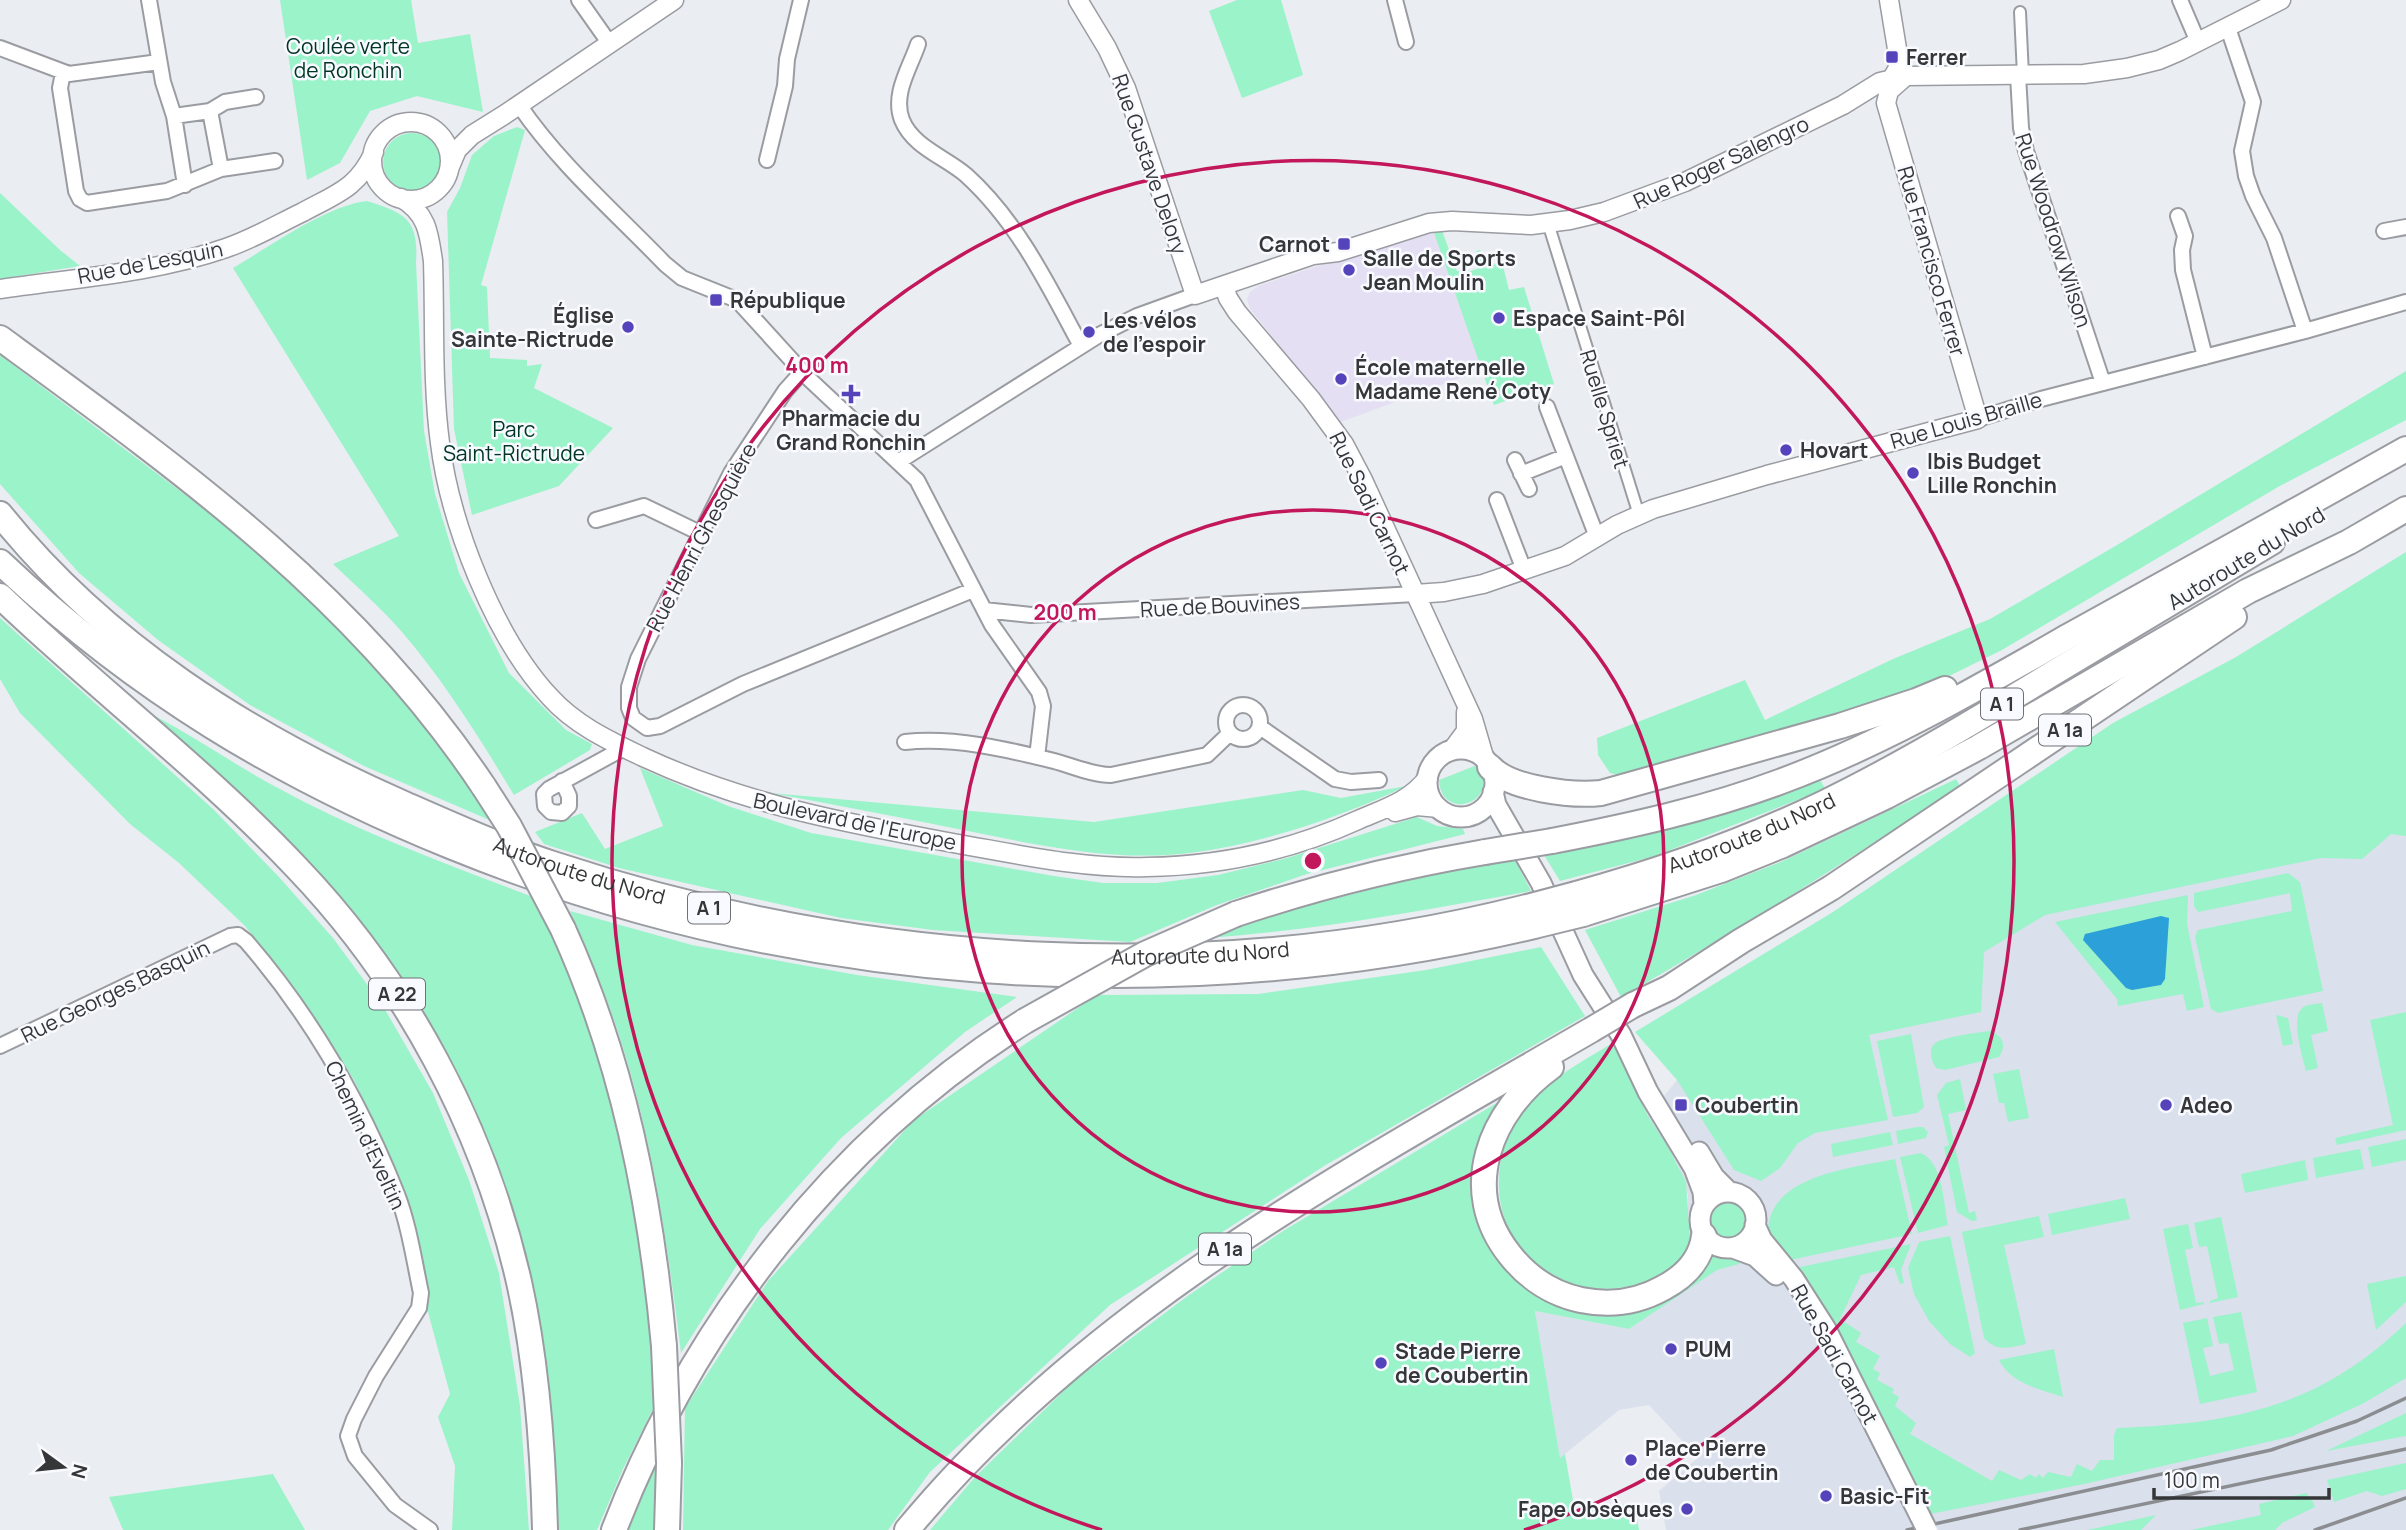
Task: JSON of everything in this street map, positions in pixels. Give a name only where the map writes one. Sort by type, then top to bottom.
[{"type":"highway","points":[[0,338],[177,470],[277,551],[307,579],[399,673],[451,738],[519,845],[563,929],[596,1008],[631,1132],[653,1248],[664,1346],[667,1530]]},
{"type":"highway","points":[[614,1530],[649,1446],[674,1399],[737,1297],[778,1245],[832,1181],[897,1118],[967,1060],[1025,1021],[1145,954],[1236,914],[1274,901],[1362,878],[1552,841],[1695,809],[1823,765],[1934,711],[2406,449]]},
{"type":"highway","name":"Autoroute du Nord","points":[[1579,904],[1642,875],[1806,811],[1864,782],[1948,736],[2406,464]]},
{"type":"highway","name":"Autoroute du Nord","points":[[0,562],[52,609],[134,676],[220,732],[313,784],[417,833],[550,884],[631,909],[743,937],[834,954],[937,967],[1040,975],[1133,976],[1337,962],[1430,948],[1531,916],[1721,870],[1847,816],[1979,747],[2248,591],[2349,542],[2406,509]]},
{"type":"highway","name":"Autoroute du Nord","points":[[0,514],[53,575],[115,632],[147,658],[208,700],[279,742],[388,797],[523,853],[680,901],[792,926],[883,940],[1007,953],[1110,956],[1201,953],[1338,942],[1531,916]]},
{"type":"highway","name":"A 1a","points":[[907,1530],[970,1460],[1024,1406],[1090,1349],[1158,1296],[1285,1211],[1636,1009],[1741,941],[1831,888],[2349,542]]},
{"type":"highway","name":"A 22","points":[[0,596],[242,812],[278,848],[342,918],[406,1009],[432,1054],[470,1132],[486,1171],[511,1251],[531,1352],[541,1447],[545,1530]]},
{"type":"highway","points":[[1488,763],[1501,777],[1515,783],[1581,794],[1611,791],[1840,726],[1916,701],[2136,599]]},
{"type":"highway","points":[[1593,1034],[1534,1081],[1513,1102],[1498,1126],[1488,1153],[1484,1180],[1487,1209],[1496,1233],[1518,1264],[1537,1280],[1570,1297],[1603,1303],[1640,1298],[1672,1283],[1697,1259],[1704,1236]]},
{"type":"main road","points":[[1518,842],[1495,824],[1468,816],[1454,816],[1439,808],[1428,792],[1428,777],[1435,761],[1452,750],[1470,751],[1488,763],[1494,781],[1496,805],[1518,842],[1541,883],[1583,975],[1621,1035],[1648,1092],[1694,1168],[1701,1185],[1704,1204],[1699,1221],[1704,1236],[1717,1246],[1733,1248],[1748,1240],[1755,1225],[1755,1213],[1750,1202],[1729,1192],[1715,1194],[1704,1204]]},
{"type":"main road","points":[[1468,816],[1484,807],[1493,792]]},
{"type":"main road","points":[[1621,1035],[1643,1061],[1714,1177],[1729,1192]]},
{"type":"main road","name":"Rue Sadi Carnot","points":[[1755,1225],[1762,1240],[1794,1279],[1826,1329],[1923,1523]]},
{"type":"main road","name":"Rue Sadi Carnot","points":[[1733,1248],[1755,1256],[1778,1277],[1887,1451]]},
{"type":"street","points":[[149,0],[165,92],[174,116],[185,185]]},
{"type":"street","points":[[579,0],[610,44]]},
{"type":"street","points":[[433,261],[436,210],[461,144],[674,0]]},
{"type":"street","points":[[766,160],[785,86],[787,59],[801,0]]},
{"type":"street","name":"Rue Gustave Delory","points":[[1078,0],[1107,48],[1126,88],[1195,295]]},
{"type":"street","points":[[1395,0],[1406,42]]},
{"type":"street","points":[[1889,0],[1899,77]]},
{"type":"street","points":[[1886,103],[1889,91],[1908,67],[1896,0]]},
{"type":"street","points":[[2180,0],[2198,42]]},
{"type":"street","name":"Rue Roger Salengro","points":[[1843,105],[1876,84],[1899,77],[2084,74],[2127,68],[2159,60],[2281,0]]},
{"type":"street","points":[[2020,12],[2021,75]]},
{"type":"street","points":[[2228,28],[2253,102],[2242,151],[2244,167],[2253,196],[2274,238],[2305,331]]},
{"type":"street","points":[[918,44],[900,95],[899,108],[906,128],[916,141],[964,173],[1001,212],[1027,248],[1081,346]]},
{"type":"street","points":[[0,48],[63,73],[72,74],[159,62]]},
{"type":"street","points":[[63,73],[60,88],[76,191],[80,199],[87,203],[167,191],[221,169],[275,161]]},
{"type":"street","name":"Rue Woodrow Wilson","points":[[2021,75],[2021,128],[2026,151],[2103,383]]},
{"type":"street","name":"Rue Roger Salengro","points":[[898,462],[1126,320],[1313,255],[1338,252],[1429,223],[1452,221],[1523,225],[1604,212],[1671,189],[1843,105],[1872,94],[1881,97],[1886,103]]},
{"type":"street","points":[[174,116],[210,111],[225,102],[256,97]]},
{"type":"street","name":"Rue Francisco Ferrer","points":[[1886,103],[1978,419]]},
{"type":"street","points":[[519,105],[540,136],[665,264],[682,278],[737,300],[802,372],[921,487],[984,610],[1039,692],[1042,706],[1037,757]]},
{"type":"street","points":[[210,111],[221,169]]},
{"type":"street","points":[[433,261],[425,219],[377,178],[373,162],[374,152],[381,136],[394,126],[410,122],[454,133],[494,121]]},
{"type":"street","points":[[396,196],[417,199],[427,196],[436,191],[448,174],[450,153],[446,143],[431,127]]},
{"type":"street","name":"Rue de Lesquin","points":[[0,289],[135,269],[201,255],[246,240],[332,197],[359,179],[374,152]]},
{"type":"street","name":"Rue de Lesquin","points":[[332,197],[363,188],[375,188],[396,196]]},
{"type":"street","points":[[2178,216],[2185,236],[2182,250],[2184,276],[2205,357]]},
{"type":"street","name":"Ruelle Spriet","points":[[1548,223],[1639,515]]},
{"type":"street","points":[[2384,231],[2403,228],[2406,243]]},
{"type":"street","name":"Boulevard de l'Europe","points":[[433,261],[440,447],[454,509],[473,563],[502,626],[525,667],[540,687],[571,717],[624,748],[699,781],[780,808],[845,823],[1084,865],[1134,867],[1194,864],[1269,851],[1347,825],[1417,806],[1439,808]]},
{"type":"street","name":"Rue Sadi Carnot","points":[[1224,286],[1237,312],[1319,409],[1344,444],[1475,724],[1488,763]]},
{"type":"street","name":"Rue Louis Braille","points":[[1415,594],[1474,587],[1558,559],[1639,515],[1767,475],[2406,302]]},
{"type":"street","name":"Rue Henri Ghesquière","points":[[802,372],[785,391],[747,447],[699,533],[634,670],[628,695],[630,714],[643,726],[660,726],[743,684],[973,590]]},
{"type":"street","points":[[1547,407],[1597,537]]},
{"type":"street","points":[[1521,474],[1566,456]]},
{"type":"street","points":[[1515,460],[1529,489]]},
{"type":"street","points":[[1497,500],[1524,570]]},
{"type":"street","points":[[596,520],[644,506],[699,533]]},
{"type":"street","name":"Rue de Bouvines","points":[[984,610],[1031,615],[1415,594]]},
{"type":"street","points":[[1239,705],[1250,706],[1256,710],[1261,720],[1260,727],[1256,734],[1240,739],[1230,733],[1226,718],[1232,708],[1239,705]]},
{"type":"street","name":"Rue Sadi Carnot","points":[[1452,750],[1466,731],[1468,718],[1464,705]]},
{"type":"street","points":[[1260,727],[1340,781],[1379,780]]},
{"type":"street","points":[[905,743],[944,740],[1037,757],[1111,775],[1206,755],[1230,733]]},
{"type":"street","points":[[562,782],[624,748]]},
{"type":"street","name":"Boulevard de l'Europe","points":[[1347,825],[1409,796],[1428,777]]},
{"type":"street","name":"Chemin d'Eveltin","points":[[230,936],[238,935],[273,972],[340,1071],[398,1195],[421,1293],[419,1308],[376,1376],[348,1436],[355,1455],[395,1504],[430,1530]]},
{"type":"street","name":"Rue Georges Basquin","points":[[0,1046],[230,936]]},
{"type":"shaded area","points":[[1433,230],[1482,370],[1341,422],[1250,309],[1247,299],[1250,292],[1258,286],[1421,231]]},
{"type":"shaded area","points":[[2244,663],[2406,800],[2406,1530],[1938,1530],[1929,1514],[1920,1530],[1666,1530],[1659,1491],[1698,1458],[1649,1405],[1619,1410],[1560,1458],[1535,1311],[1629,1329],[1716,1270],[1690,1241],[1687,1224],[1688,1195],[1678,1165],[1648,1116],[1677,1080],[1690,1078]]},
{"type":"green space","name":"Coulée verte de Ronchin","points":[[280,0],[411,0],[418,43],[470,34],[483,112],[417,96],[370,111],[340,163],[307,180]]},
{"type":"green space","points":[[1237,0],[1281,0],[1303,75],[1242,98],[1209,11]]},
{"type":"green space","name":"Parc Saint-Rictrude","points":[[517,127],[525,130],[481,285],[487,287],[490,358],[527,360],[527,366],[542,364],[534,388],[613,428],[559,486],[472,515],[454,429],[447,212],[460,188],[472,155],[494,136]]},
{"type":"green space","points":[[412,133],[423,135],[436,146],[441,162],[439,173],[428,186],[412,191],[401,189],[388,178],[383,162],[385,151],[396,138]]},
{"type":"green space","points":[[0,193],[60,250],[80,266],[0,279]]},
{"type":"green space","points":[[367,201],[392,210],[407,220],[415,237],[424,431],[435,494],[459,573],[509,673],[566,730],[592,744],[590,750],[514,795],[461,711],[418,651],[386,614],[333,564],[399,536],[233,268],[281,238],[334,210]]},
{"type":"green space","name":"Espace Saint-Pôl","points":[[1441,228],[1457,271],[1465,273],[1479,268],[1476,251],[1480,250],[1482,254],[1490,252],[1493,264],[1502,262],[1509,290],[1524,287],[1554,384],[1494,405],[1433,230]]},
{"type":"green space","points":[[0,355],[245,540],[337,624],[411,707],[494,822],[364,766],[250,705],[158,640],[79,573],[0,484]]},
{"type":"green space","points":[[2406,371],[2406,420],[2278,487],[2002,650],[1947,677],[1869,708],[1626,777],[1610,773],[1598,755],[1597,738],[1745,680],[1765,720],[1893,659],[1990,619]]},
{"type":"green space","points":[[2406,552],[2406,836],[2391,834],[2362,859],[2321,858],[2045,915],[1984,952],[1981,1012],[1869,1035],[1888,1120],[1815,1133],[1798,1143],[1780,1168],[1761,1181],[1734,1170],[1677,1080],[1635,1032],[1833,912],[2113,723],[2236,657]]},
{"type":"green space","points":[[0,618],[213,809],[333,938],[383,1006],[433,1093],[469,1180],[499,1273],[520,1406],[529,1530],[452,1530],[455,1466],[438,1417],[450,1394],[428,1312],[412,1218],[393,1162],[354,1080],[285,975],[244,925],[179,863],[130,824],[20,713],[0,679]]},
{"type":"green space","points":[[155,716],[308,804],[405,848],[538,899],[574,978],[608,1085],[624,1151],[651,1314],[658,1399],[623,1469],[597,1530],[553,1530],[518,1240],[340,899],[265,817]]},
{"type":"green space","points":[[1477,765],[1483,778],[1482,789],[1477,798],[1469,803],[1449,801],[1442,793],[1439,780]]},
{"type":"green space","points":[[640,768],[728,806],[811,833],[1103,883],[1157,883],[1218,875],[1287,858],[1417,817],[1437,826],[1463,829],[1465,834],[1307,874],[1217,905],[1130,942],[933,930],[841,918],[619,868],[544,844],[535,832],[582,813],[605,849],[663,826]]},
{"type":"green space","points":[[1820,779],[1825,789],[1655,856],[1560,881],[1544,855],[1630,837]]},
{"type":"green space","points":[[1956,779],[1960,786],[1877,841],[1750,921],[1621,997],[1585,930],[1696,895],[1783,861]]},
{"type":"green space","points":[[1406,786],[1351,810],[1259,840],[1197,852],[1141,856],[1033,844],[771,793],[1094,822],[1303,790],[1341,798]]},
{"type":"green space","points":[[1515,860],[1531,891],[1330,925],[1209,938],[1289,910],[1420,877]]},
{"type":"green space","points":[[2288,873],[2300,882],[2323,991],[2218,1013],[2211,1009],[2195,937],[2198,930],[2292,911],[2290,893],[2198,912],[2194,906],[2194,893]]},
{"type":"green space","points":[[2188,895],[2187,924],[2204,1007],[2187,1011],[2183,994],[2118,1006],[2117,999],[2055,922]]},
{"type":"green space","points":[[570,911],[692,945],[857,975],[1017,997],[965,1032],[841,1138],[760,1229],[681,1353],[656,1185],[638,1102],[614,1020]]},
{"type":"green space","points":[[1541,947],[1585,1016],[1324,1166],[1110,1305],[930,1472],[888,1530],[683,1530],[685,1408],[768,1281],[914,1120],[1097,995],[1258,994],[1426,970]]},
{"type":"green space","points":[[2322,1003],[2328,1031],[2311,1035],[2318,1068],[2306,1071],[2298,1036],[2298,1018],[2305,1006]]},
{"type":"green space","points":[[2406,1012],[2406,1130],[2337,1145],[2335,1138],[2393,1125],[2370,1020]]},
{"type":"green space","points":[[2276,1015],[2288,1018],[2293,1044],[2283,1046]]},
{"type":"green space","points":[[1990,1031],[2002,1041],[2003,1048],[1999,1057],[1945,1070],[1936,1068],[1931,1051],[1937,1042]]},
{"type":"green space","points":[[1911,1034],[1924,1107],[1917,1113],[1893,1117],[1877,1041]]},
{"type":"green space","points":[[1614,1042],[1648,1116],[1686,1182],[1690,1241],[1682,1260],[1656,1279],[1625,1287],[1586,1288],[1553,1276],[1527,1256],[1509,1229],[1500,1197],[1500,1163],[1512,1129],[1535,1097],[1563,1074]]},
{"type":"green space","points":[[2019,1069],[2029,1118],[2008,1122],[2004,1103],[1999,1103],[1993,1074]]},
{"type":"green space","points":[[1960,1079],[1966,1110],[1948,1114],[1969,1213],[1975,1211],[1977,1220],[1972,1221],[1957,1212],[1944,1147],[1949,1145],[1937,1095],[1946,1083]]},
{"type":"green space","name":"Stade Pierre de Coubertin","points":[[1510,1095],[1479,1155],[1508,1264],[1605,1310],[1705,1256],[1740,1256],[1739,1264],[1717,1270],[1629,1329],[1535,1311],[1560,1458],[1565,1454],[1575,1512],[1634,1503],[1639,1530],[930,1530],[975,1477],[1074,1381],[1189,1295],[1283,1231]]},
{"type":"green space","points":[[1923,1127],[1928,1132],[1926,1138],[1898,1144],[1896,1131]]},
{"type":"green space","points":[[1890,1132],[1893,1145],[1833,1157],[1831,1144]]},
{"type":"green space","points":[[2406,1139],[2406,1160],[2372,1167],[2368,1147]]},
{"type":"green space","points":[[2360,1149],[2364,1169],[2316,1178],[2313,1158]]},
{"type":"green space","points":[[1921,1153],[1929,1158],[1938,1175],[1948,1225],[1918,1233],[1900,1157]]},
{"type":"green space","points":[[1895,1159],[1912,1234],[1790,1260],[1768,1233],[1771,1214],[1782,1198],[1797,1186],[1836,1171]]},
{"type":"green space","points":[[2305,1160],[2308,1180],[2245,1193],[2241,1174]]},
{"type":"green space","points":[[2125,1198],[2130,1219],[2052,1235],[2048,1214]]},
{"type":"green space","points":[[1728,1202],[1741,1207],[1746,1220],[1741,1233],[1728,1238],[1715,1233],[1710,1220],[1715,1207]]},
{"type":"green space","points":[[2039,1216],[2044,1237],[2004,1245],[2026,1344],[1998,1347],[1984,1338],[1962,1232]]},
{"type":"green space","points":[[2221,1217],[2238,1297],[2210,1303],[2218,1298],[2207,1246],[2199,1247],[2194,1223]]},
{"type":"green space","points":[[2188,1224],[2193,1248],[2185,1250],[2196,1303],[2204,1304],[2180,1310],[2163,1229]]},
{"type":"green space","points":[[1950,1236],[1975,1353],[1970,1357],[1950,1344],[1929,1321],[1914,1294],[1908,1268],[1919,1242]]},
{"type":"green space","points":[[1911,1244],[1901,1270],[1904,1283],[1900,1284],[1894,1267],[1861,1275],[1840,1319],[1861,1333],[1856,1342],[1880,1356],[1873,1369],[1880,1373],[1877,1380],[1894,1389],[1892,1393],[1899,1397],[1895,1406],[1916,1423],[1910,1434],[1992,1481],[1999,1470],[2021,1480],[2030,1474],[2036,1478],[2039,1474],[2043,1478],[2048,1472],[2071,1477],[2077,1464],[2092,1471],[2100,1460],[2114,1460],[2114,1435],[2117,1428],[2199,1422],[2273,1406],[2341,1374],[2406,1323],[2406,1378],[2364,1403],[2293,1436],[2084,1484],[1930,1514],[1883,1422],[1795,1268]]},
{"type":"green space","points":[[2406,1276],[2406,1302],[2376,1330],[2367,1284]]},
{"type":"green space","points":[[2241,1312],[2257,1392],[2200,1404],[2183,1323],[2207,1318],[2213,1346],[2203,1348],[2210,1376],[2234,1370],[2228,1343],[2219,1344],[2213,1317]]},
{"type":"green space","points":[[2054,1349],[2063,1397],[2018,1380],[1999,1360]]},
{"type":"green space","points":[[2406,1413],[2406,1436],[2326,1451]]},
{"type":"green space","points":[[659,1447],[656,1530],[625,1530]]},
{"type":"green space","points":[[2406,1463],[2406,1489],[2382,1496],[2367,1491],[2334,1502],[2327,1480]]},
{"type":"green space","points":[[273,1474],[305,1530],[123,1530],[109,1497]]},
{"type":"green space","points":[[2306,1493],[2315,1507],[2282,1523],[2275,1530],[2191,1530],[2261,1515],[2259,1504]]},
{"type":"green space","points":[[2156,1515],[2141,1530],[2087,1530]]},
{"type":"water","points":[[2161,916],[2169,918],[2165,979],[2161,985],[2132,990],[2126,988],[2083,940],[2085,934]]},
{"type":"railway","points":[[1907,1530],[2271,1450],[2357,1421],[2406,1398]]},
{"type":"railway","points":[[2020,1530],[2406,1449]]},
{"type":"railway","points":[[2315,1530],[2406,1498]]},
{"type":"place","name":"Ferrer","points":[[1892,57]]},
{"type":"place","name":"Carnot","points":[[1344,244]]},
{"type":"place","name":"Salle de Sports Jean Moulin","points":[[1349,270]]},
{"type":"place","name":"République","points":[[716,300]]},
{"type":"place","name":"Espace Saint-Pôl","points":[[1499,318]]},
{"type":"place","name":"Église Sainte-Rictrude","points":[[628,327]]},
{"type":"place","name":"Les vélos de l'espoir","points":[[1089,332]]},
{"type":"place","name":"École maternelle Madame René Coty","points":[[1341,379]]},
{"type":"place","name":"Pharmacie du Grand Ronchin","points":[[851,394]]},
{"type":"place","name":"Hovart","points":[[1786,450]]},
{"type":"place","name":"Ibis Budget Lille Ronchin","points":[[1913,473]]},
{"type":"place","name":"Coubertin","points":[[1681,1105]]},
{"type":"place","name":"Adeo","points":[[2166,1105]]},
{"type":"place","name":"PUM","points":[[1671,1349]]},
{"type":"place","name":"Stade Pierre de Coubertin","points":[[1381,1363]]},
{"type":"place","name":"Place Pierre de Coubertin","points":[[1631,1460]]},
{"type":"place","name":"Basic-Fit","points":[[1826,1496]]},
{"type":"place","name":"Fape Obsèques","points":[[1687,1509]]}]
